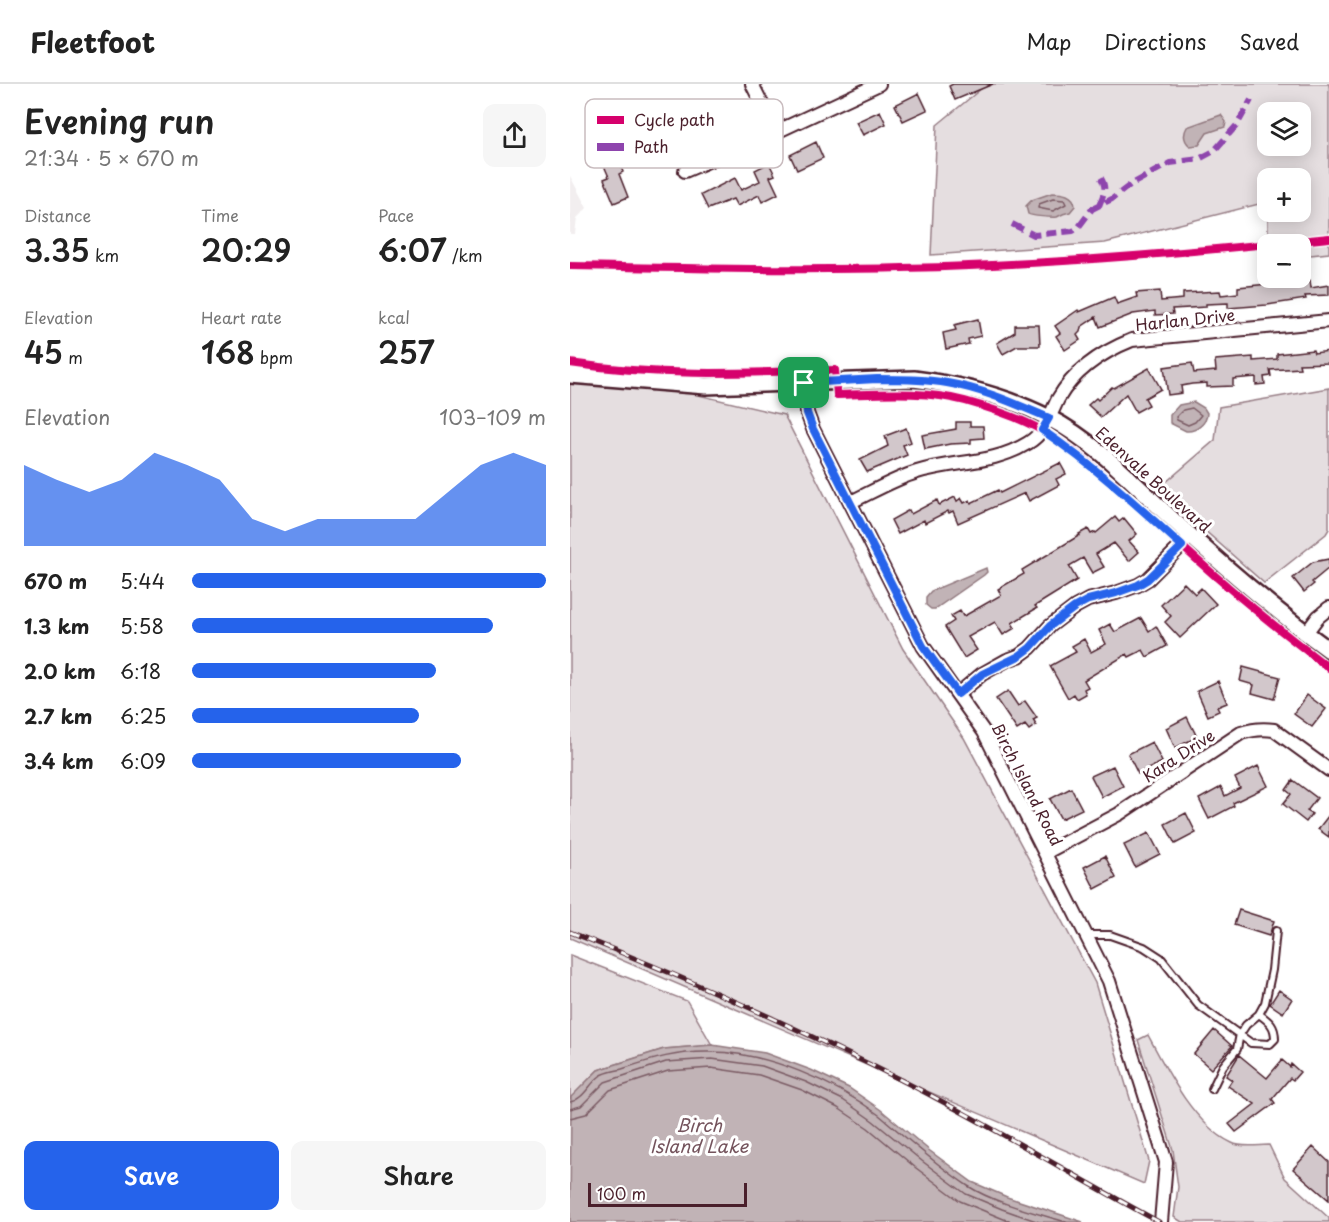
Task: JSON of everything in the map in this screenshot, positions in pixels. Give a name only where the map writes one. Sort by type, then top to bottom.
[{"type":"street","points":[[752,84],[760,99]]},
{"type":"street","points":[[783,129],[879,84]]},
{"type":"street","points":[[685,171],[692,168]]},
{"type":"street","name":"Harlan Drive","points":[[850,502],[918,472],[983,461],[1006,454],[1036,437],[1073,378],[1090,362],[1110,349],[1132,340],[1329,321]]},
{"type":"street","name":"Edenvale Boulevard","points":[[570,375],[706,386],[914,379],[948,383],[985,393],[1049,418],[1084,440],[1191,536],[1329,650]]},
{"type":"street","name":"Birch Island Road","points":[[804,383],[807,413],[813,429],[923,646],[984,732],[1109,981],[1166,1162],[1161,1222]]},
{"type":"street","points":[[958,694],[982,674],[1030,648],[1050,626],[1075,607],[1088,600],[1138,585],[1148,579],[1191,536]]},
{"type":"street","points":[[1306,633],[1318,617],[1329,608]]},
{"type":"street","name":"Kara Drive","points":[[1045,853],[1119,814],[1251,726],[1274,730],[1329,770]]},
{"type":"lane","points":[[1212,1089],[1223,1066],[1237,1049],[1239,1034],[1259,1014],[1265,1003],[1269,989],[1276,931]]},
{"type":"lane","points":[[1086,935],[1110,935],[1143,946],[1161,958],[1198,1005],[1251,1043],[1270,1044],[1275,1039],[1275,1030],[1271,1022],[1259,1014]]},
{"type":"shaded area","points":[[987,84],[1329,84],[1329,253],[1311,255],[1311,234],[1268,234],[1268,222],[1311,222],[1311,168],[1257,168],[1257,205],[1105,243],[931,255],[937,125]]},
{"type":"shaded area","points":[[570,176],[587,208],[577,218],[575,234],[570,234]]},
{"type":"shaded area","points":[[570,365],[784,415],[903,649],[964,738],[1095,983],[1149,1161],[1144,1184],[570,938]]},
{"type":"shaded area","points":[[1329,388],[1329,529],[1326,534],[1264,583],[1158,489],[1215,440],[1219,407]]},
{"type":"shaded area","points":[[570,955],[687,1001],[712,1045],[664,1049],[598,1070],[570,1099]]},
{"type":"shaded area","points":[[1148,1035],[1183,1096],[1206,1124],[1218,1135],[1236,1145],[1269,1145],[1285,1178],[1329,1218],[1329,1222],[1182,1222],[1174,1217],[1178,1187],[1173,1150],[1138,1040]]},
{"type":"water","points":[[1221,115],[1226,122],[1225,127],[1207,133],[1199,145],[1190,146],[1186,142],[1187,127]]},
{"type":"water","points":[[1052,193],[1070,197],[1075,206],[1070,212],[1057,217],[1028,214],[1026,206],[1032,200]]},
{"type":"water","points":[[1194,402],[1204,408],[1207,413],[1207,417],[1200,426],[1186,431],[1170,423],[1170,415],[1179,405]]},
{"type":"water","points":[[986,568],[987,572],[984,575],[935,609],[926,605],[926,597],[931,591]]},
{"type":"water","name":"Birch Island Lake","points":[[712,1045],[765,1053],[811,1070],[849,1088],[881,1110],[972,1182],[1007,1197],[1083,1222],[570,1222],[571,1097],[598,1070],[664,1049]]},
{"type":"building","points":[[953,84],[993,84],[955,100],[949,86]]},
{"type":"building","points":[[919,93],[927,110],[903,121],[895,105]]},
{"type":"building","points":[[880,111],[886,124],[863,135],[856,122]]},
{"type":"building","points":[[816,142],[823,158],[797,170],[790,155]]},
{"type":"building","points":[[605,168],[621,168],[623,172],[619,174],[628,197],[614,203],[604,179],[609,177]]},
{"type":"building","points":[[772,168],[775,175],[770,177],[778,194],[762,202],[759,195],[737,206],[733,199],[708,209],[701,195],[735,178],[741,190],[760,181],[755,170]]},
{"type":"building","points":[[1257,285],[1257,288],[1311,288],[1329,285],[1329,295],[1305,296],[1306,299],[1267,305],[1228,308],[1228,303],[1206,304],[1206,307],[1172,309],[1173,314],[1155,315],[1155,311],[1133,314],[1100,327],[1096,317],[1081,327],[1077,335],[1080,340],[1065,350],[1056,336],[1060,333],[1055,326],[1078,310],[1079,312],[1114,297],[1117,304],[1137,297],[1136,293],[1160,291],[1161,301],[1183,299],[1183,293],[1220,291],[1221,295],[1238,293],[1238,287]]},
{"type":"building","points":[[978,319],[981,336],[968,339],[969,344],[946,349],[943,333],[956,330],[954,325]]},
{"type":"building","points":[[1015,325],[1039,325],[1040,346],[1017,346],[1003,354],[997,343],[1015,332]]},
{"type":"building","points":[[1313,350],[1314,353],[1329,351],[1329,363],[1299,364],[1300,368],[1270,370],[1271,376],[1264,377],[1265,384],[1256,385],[1256,377],[1233,379],[1233,386],[1207,387],[1207,383],[1192,384],[1181,386],[1182,393],[1168,395],[1164,367],[1192,363],[1194,373],[1216,371],[1215,360],[1253,357],[1253,361],[1277,359],[1277,354]]},
{"type":"building","points":[[1149,368],[1161,389],[1145,398],[1149,405],[1136,412],[1126,394],[1101,417],[1088,405],[1096,398],[1098,400],[1112,387],[1114,388]]},
{"type":"building","points":[[956,422],[970,422],[970,426],[983,426],[984,438],[971,439],[971,443],[925,449],[922,435],[956,429]]},
{"type":"building","points":[[906,428],[911,442],[903,445],[907,455],[867,472],[860,460],[888,446],[885,436]]},
{"type":"building","points":[[1060,463],[1066,474],[1056,479],[1059,485],[1029,501],[1025,493],[958,523],[953,511],[949,513],[948,511],[925,523],[924,520],[898,534],[891,520],[909,510],[911,514],[937,500],[939,505],[955,497],[957,501],[961,498],[964,503],[970,500],[971,503],[998,490],[1000,493]]},
{"type":"building","points":[[1115,517],[1119,522],[1124,518],[1137,534],[1129,541],[1139,552],[1129,561],[1114,543],[1096,554],[1104,567],[1092,573],[1083,558],[1069,566],[1077,580],[1012,623],[1015,628],[1003,635],[995,622],[968,637],[977,650],[964,658],[945,627],[954,621],[951,616],[960,611],[963,616],[966,615],[1001,595],[998,589],[1024,574],[1022,570],[1088,529],[1091,534],[1096,533]]},
{"type":"building","points":[[1329,559],[1329,568],[1304,592],[1293,578],[1313,562]]},
{"type":"building","points":[[1184,583],[1195,594],[1201,588],[1216,604],[1180,638],[1165,622],[1171,616],[1161,605]]},
{"type":"building","points":[[1141,618],[1149,631],[1156,626],[1167,646],[1147,657],[1143,650],[1129,657],[1127,654],[1084,680],[1088,687],[1084,689],[1086,694],[1077,699],[1074,694],[1068,698],[1050,666],[1076,652],[1072,646],[1084,639],[1091,652],[1106,644],[1099,630],[1110,624],[1115,632]]},
{"type":"building","points":[[1243,667],[1280,677],[1274,699],[1252,693],[1254,685],[1240,681]]},
{"type":"building","points":[[1218,681],[1227,703],[1217,707],[1219,711],[1208,716],[1197,691]]},
{"type":"building","points":[[1008,691],[1018,706],[1025,701],[1037,718],[1033,720],[1036,725],[1029,730],[1025,725],[1017,730],[996,699]]},
{"type":"building","points":[[1307,695],[1326,709],[1312,727],[1294,714]]},
{"type":"building","points":[[1187,717],[1197,737],[1175,748],[1166,728]]},
{"type":"building","points":[[1152,742],[1162,762],[1138,774],[1128,754]]},
{"type":"building","points":[[1113,766],[1123,786],[1102,797],[1091,776]]},
{"type":"building","points":[[1258,766],[1268,786],[1233,803],[1234,806],[1209,819],[1199,799],[1221,787],[1225,796],[1240,788],[1235,778]]},
{"type":"building","points":[[1293,780],[1317,798],[1307,811],[1312,814],[1306,822],[1283,804],[1291,794],[1286,790]]},
{"type":"building","points":[[1071,788],[1082,809],[1061,819],[1050,799]]},
{"type":"building","points":[[1186,813],[1196,833],[1175,844],[1165,824]]},
{"type":"building","points":[[1329,815],[1329,837],[1318,829]]},
{"type":"building","points":[[1149,833],[1160,854],[1135,867],[1124,845]]},
{"type":"building","points":[[1105,856],[1116,878],[1095,889],[1084,867]]},
{"type":"building","points":[[1239,910],[1274,921],[1269,936],[1234,925]]},
{"type":"building","points":[[1279,990],[1292,999],[1283,1013],[1270,1004]]},
{"type":"building","points":[[1214,1030],[1232,1046],[1211,1069],[1194,1054]]},
{"type":"building","points":[[1239,1055],[1267,1078],[1282,1060],[1300,1072],[1293,1080],[1290,1078],[1272,1099],[1275,1103],[1236,1132],[1229,1124],[1255,1104],[1228,1086],[1232,1080],[1226,1076]]},
{"type":"building","points":[[1313,1147],[1329,1162],[1329,1200],[1293,1169]]},
{"type":"railway","points":[[570,932],[739,1003],[905,1082],[1159,1222]]},
{"type":"marked path","points":[[1012,224],[1034,235],[1073,231],[1078,228],[1092,209],[1112,199],[1130,185],[1170,163],[1199,159],[1214,151],[1237,125],[1251,100]]},
{"type":"marked path","points":[[1099,175],[1102,179],[1104,193],[1099,206]]},
{"type":"cycle path","points":[[570,266],[791,269],[956,267],[1210,250],[1329,238]]},
{"type":"cycle path","points":[[570,363],[670,372],[835,370],[837,395],[934,395],[965,401],[1013,417],[1054,437],[1084,459],[1228,587],[1329,668]]},
{"type":"route","points":[[914,379],[948,383],[985,393],[1049,418],[1042,430],[1078,454],[1110,480],[1182,546],[1148,579],[1138,585],[1088,600],[1075,607],[1050,626],[1030,648],[982,674],[958,694],[923,646],[813,429],[807,413],[804,383],[914,379]]}]
